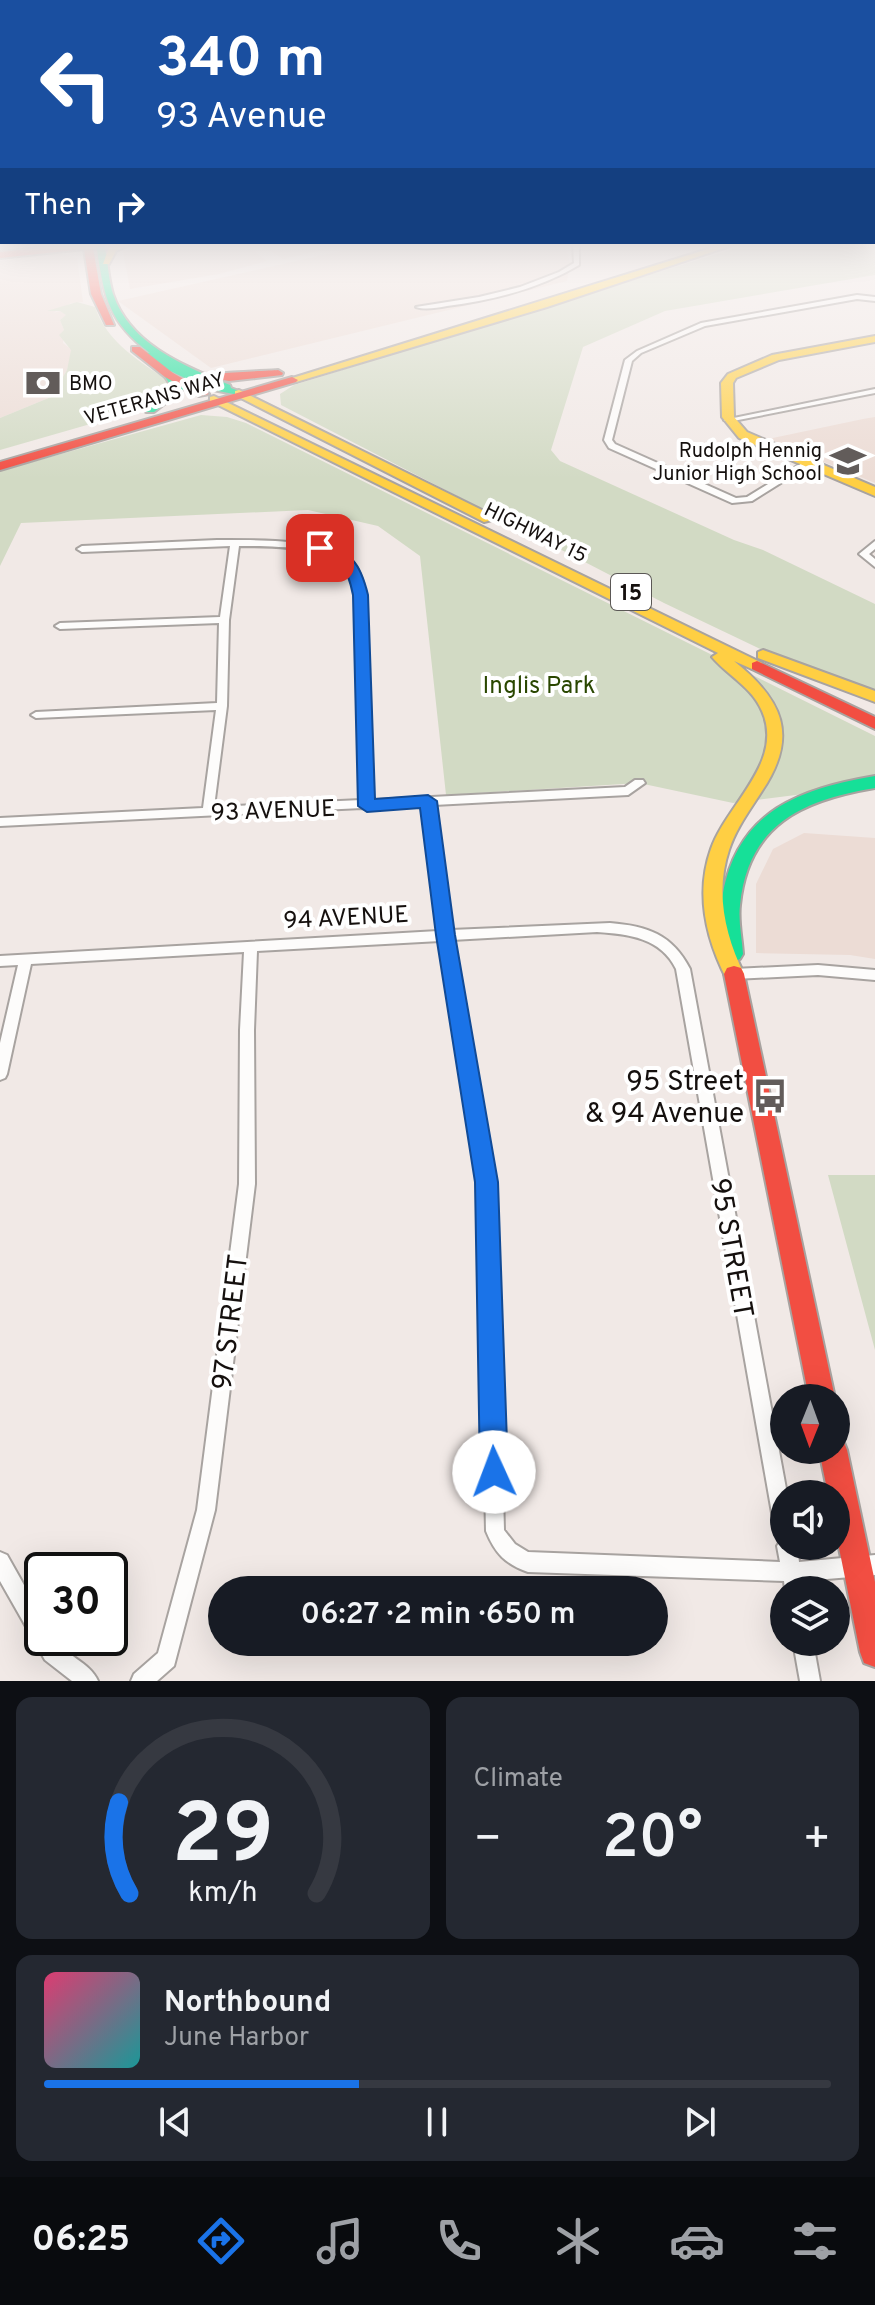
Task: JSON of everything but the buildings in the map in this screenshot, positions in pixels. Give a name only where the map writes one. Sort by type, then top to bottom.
[{"type":"main road","points":[[109,322],[169,375],[178,389],[150,410]]},
{"type":"main road","points":[[124,322],[155,350],[222,392]]},
{"type":"main road","name":"VETERANS WAY","points":[[0,466],[174,415],[222,392],[278,373],[455,322]]},
{"type":"main road","name":"VETERANS WAY","points":[[0,454],[150,410],[310,375],[479,322]]},
{"type":"main road","points":[[23,459],[222,392],[422,332]]},
{"type":"main road","points":[[875,339],[776,357],[732,376],[727,383],[728,420],[747,438],[875,492]]},
{"type":"main road","points":[[143,354],[338,448],[390,467]]},
{"type":"main road","points":[[222,392],[229,378],[278,373]]},
{"type":"main road","points":[[169,375],[222,392]]},
{"type":"main road","points":[[295,421],[279,409],[276,395],[286,385],[310,375]]},
{"type":"main road","name":"HIGHWAY 15","points":[[222,392],[295,421],[390,467],[733,643],[875,712]]},
{"type":"main road","name":"HIGHWAY 15","points":[[222,392],[270,427],[875,724]]},
{"type":"main road","points":[[174,415],[219,414],[270,427]]},
{"type":"main road","points":[[645,610],[741,673],[764,696],[775,720],[777,741],[771,760],[726,833],[712,886],[723,956],[734,974]]},
{"type":"main road","points":[[733,643],[875,697]]},
{"type":"main road","points":[[819,1384],[734,974],[730,905],[738,863],[767,821],[792,802],[817,791],[875,782]]},
{"type":"main road","points":[[837,1464],[865,1566],[875,1652]]},
{"type":"street","points":[[713,322],[703,324],[629,360],[609,443],[725,498],[739,501],[749,499],[807,464]]},
{"type":"street","points":[[728,420],[875,391]]},
{"type":"street","points":[[82,549],[285,543],[320,548],[344,558],[355,570],[361,595],[367,806]]},
{"type":"street","points":[[875,544],[866,549],[865,556],[875,564]]},
{"type":"street","points":[[208,812],[222,706],[224,620],[235,545]]},
{"type":"street","points":[[60,626],[224,620]]},
{"type":"street","points":[[36,715],[222,706]]},
{"type":"street","name":"93 AVENUE","points":[[0,822],[628,791],[639,783]]},
{"type":"street","points":[[428,801],[445,935],[487,1182],[495,1531],[501,1544],[516,1559],[528,1562],[770,1579]]},
{"type":"street","name":"94 AVENUE","points":[[0,961],[597,927],[631,930],[665,944],[682,965]]},
{"type":"street","name":"97 STREET","points":[[141,1681],[167,1659],[206,1510],[247,1184],[247,1030],[251,947]]},
{"type":"street","points":[[0,1074],[26,959]]},
{"type":"street","name":"95 STREET","points":[[682,965],[775,1480]]},
{"type":"street","points":[[734,974],[818,970],[875,975]]},
{"type":"street","points":[[0,1562],[24,1604]]},
{"type":"street","points":[[817,1576],[865,1566]]},
{"type":"street","points":[[56,1656],[88,1681]]},
{"type":"street","points":[[806,1656],[810,1681]]},
{"type":"shaded area","points":[[0,322],[61,322],[63,343],[72,350],[67,370],[51,397],[0,418]]},
{"type":"shaded area","points":[[148,322],[397,322],[211,368]]},
{"type":"shaded area","name":"Rudolph Hennig Junior High School","points":[[875,417],[875,483],[768,439],[863,419]]},
{"type":"shaded area","points":[[804,833],[875,838],[875,959],[850,955],[756,953],[756,884],[773,849]]},
{"type":"green space","points":[[61,322],[102,322],[116,341],[170,382],[172,387],[146,408],[0,450],[0,418],[51,397],[67,370],[71,350],[59,335],[64,330]]},
{"type":"green space","points":[[496,322],[639,322],[583,347],[551,450],[560,461],[734,540],[763,550],[875,604],[875,696],[777,657],[664,603],[281,405],[280,394],[294,385]]},
{"type":"green space","name":"Inglis Park","points":[[201,415],[227,417],[246,423],[875,736],[875,785],[733,803],[639,783],[446,795],[420,556],[378,526],[308,510],[21,523],[0,566],[0,471]]},
{"type":"green space","points":[[828,1175],[875,1175],[875,1350]]},
{"type":"traffic: fast","points":[[123,322],[155,352],[226,387]]},
{"type":"traffic: fast","points":[[143,354],[212,387],[235,393]]},
{"type":"traffic: fast","points":[[150,410],[178,389],[169,375]]},
{"type":"traffic: fast","points":[[733,954],[730,905],[735,876],[745,851],[759,831],[797,803],[821,793],[875,782]]},
{"type":"traffic: slow","points":[[292,380],[485,322]]},
{"type":"traffic: slow","points":[[875,339],[776,357],[732,376],[727,383],[728,417],[743,435],[875,492]]},
{"type":"traffic: slow","points":[[239,393],[489,519]]},
{"type":"traffic: slow","points":[[214,399],[757,666]]},
{"type":"traffic: slow","points":[[763,655],[875,697]]},
{"type":"traffic: slow","points":[[720,657],[762,696],[775,725],[771,760],[731,825],[715,867],[715,922],[734,974]]},
{"type":"traffic: jam","points":[[136,349],[169,375],[203,394]]},
{"type":"traffic: jam","points":[[206,376],[229,378],[278,373]]},
{"type":"traffic: jam","points":[[0,466],[292,380]]},
{"type":"traffic: jam","points":[[757,666],[875,724]]},
{"type":"traffic: jam","points":[[734,974],[819,1384]]},
{"type":"traffic: jam","points":[[836,1464],[875,1652]]},
{"type":"place","name":"BMO","points":[[43,383]]},
{"type":"place","name":"Rudolph Hennig Junior High School","points":[[848,461]]},
{"type":"place","name":"95 Street & 94 Avenue","points":[[770,1096]]},
{"type":"route","points":[[320,548],[344,558],[355,570],[361,595],[367,806],[428,801],[445,935],[487,1182],[494,1472]]}]
